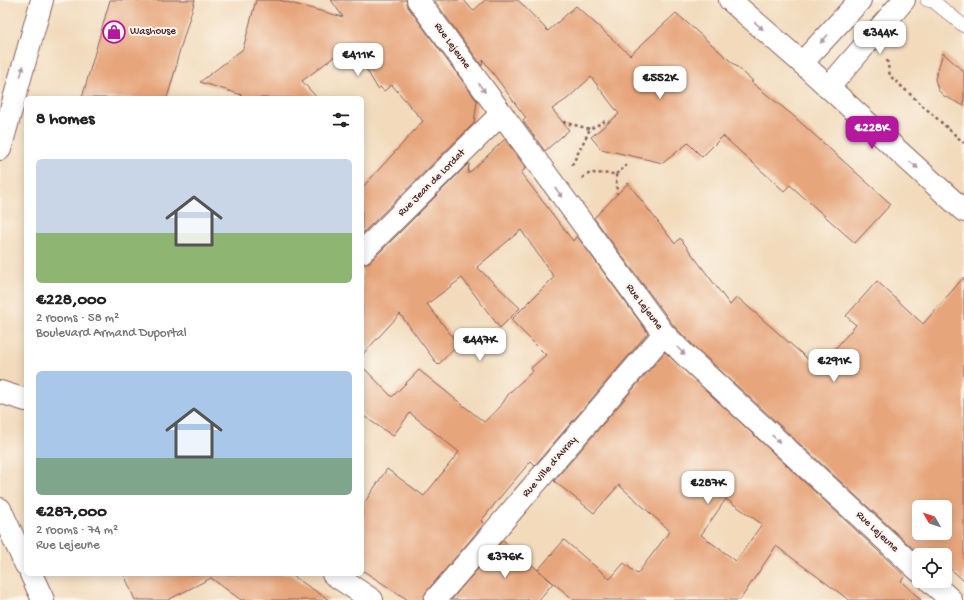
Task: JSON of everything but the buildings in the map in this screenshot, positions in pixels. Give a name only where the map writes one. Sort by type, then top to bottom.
[{"type":"street","points":[[0,149],[42,0]]},
{"type":"street","name":"Rue Lejeune","points":[[418,0],[664,334],[691,361],[912,565]]},
{"type":"street","points":[[730,0],[802,63],[964,211]]},
{"type":"street","points":[[802,63],[860,0]]},
{"type":"street","points":[[828,88],[904,0]]},
{"type":"street","name":"Rue Jean de Lordat","points":[[364,250],[501,114]]},
{"type":"street","name":"Rue Ville d'Avray","points":[[435,600],[664,334]]},
{"type":"street","points":[[0,392],[24,399]]},
{"type":"street","points":[[0,509],[14,551]]},
{"type":"street","points":[[32,576],[43,600]]},
{"type":"street","points":[[336,576],[372,600]]},
{"type":"street","points":[[937,588],[950,600]]},
{"type":"lane","points":[[927,0],[933,1],[964,26]]},
{"type":"path","points":[[886,56],[890,76],[964,143]]},
{"type":"path","points":[[563,122],[590,128],[605,121],[609,122]]},
{"type":"path","points":[[557,189],[567,174],[590,128]]},
{"type":"path","points":[[557,189],[590,173],[616,174],[626,166],[625,165]]},
{"type":"path","points":[[616,174],[617,194]]},
{"type":"place","name":"Washouse","points":[[114,32]]}]
